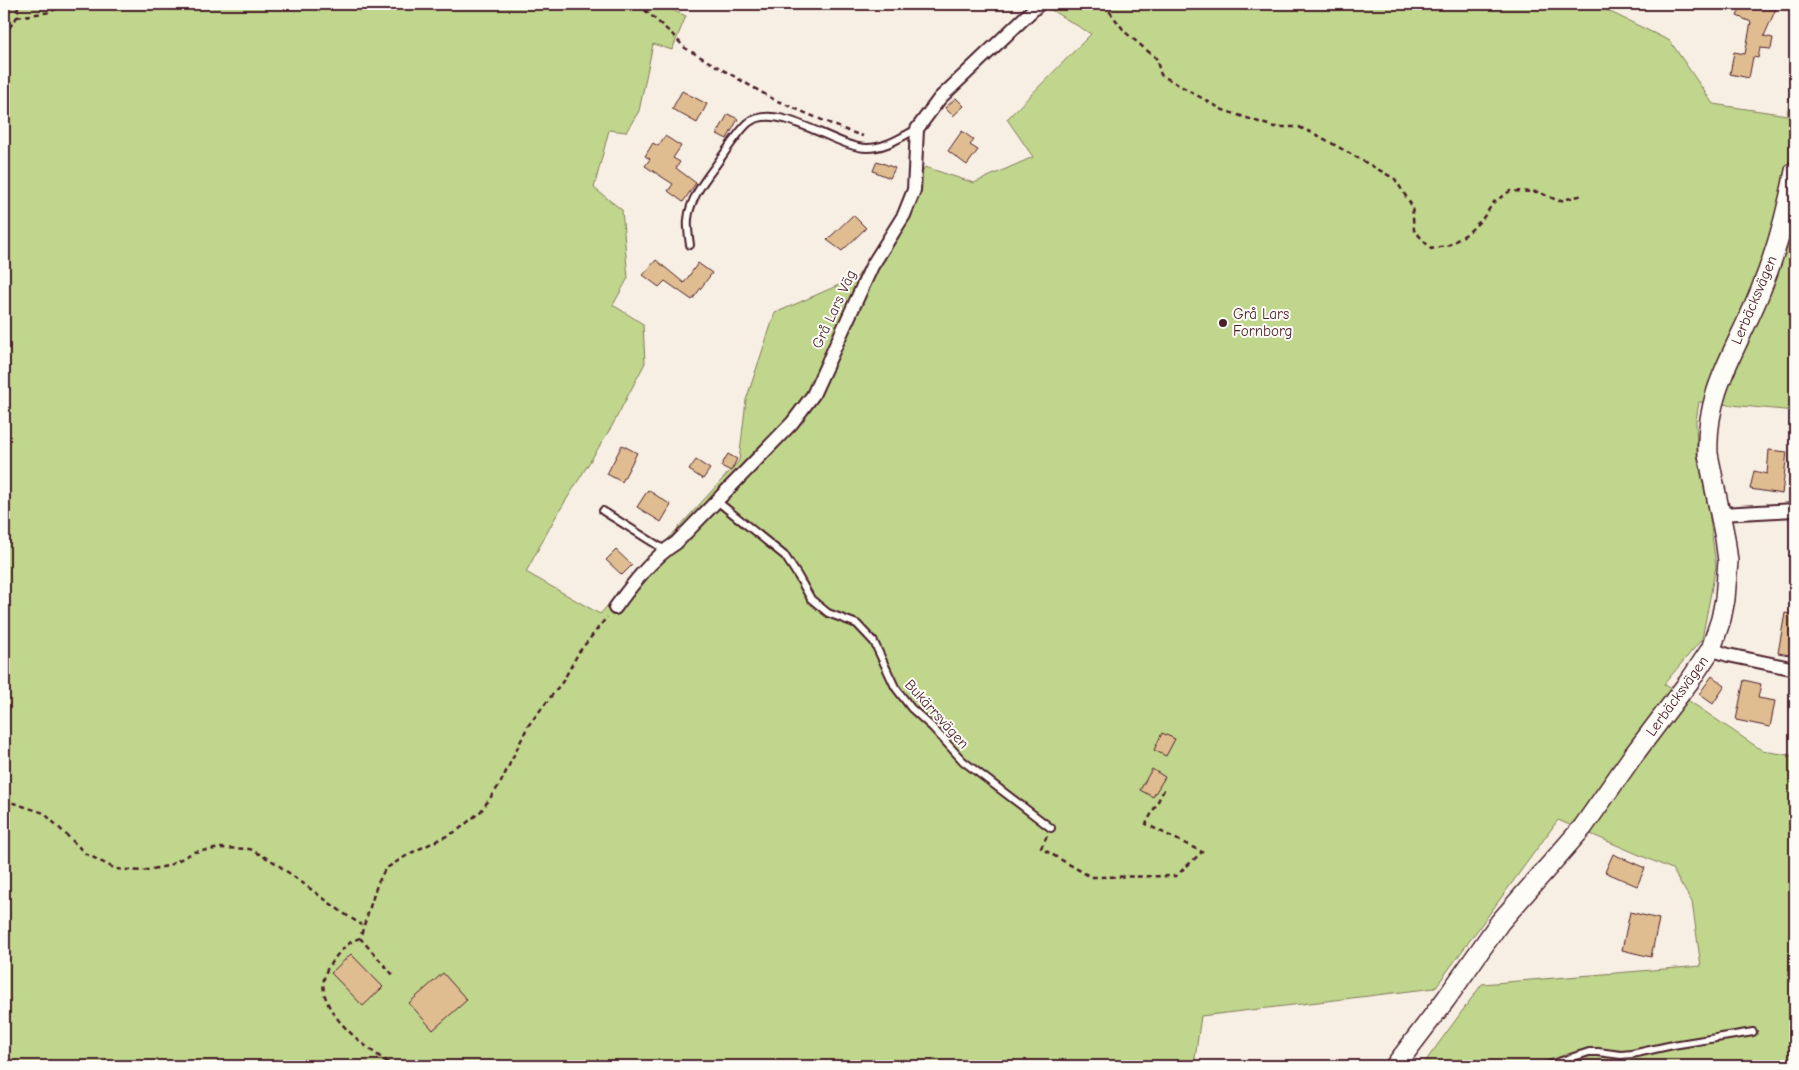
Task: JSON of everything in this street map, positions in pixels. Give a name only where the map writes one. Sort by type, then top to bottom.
[{"type":"street","points":[[917,129],[940,98],[1039,4]]},
{"type":"street","name":"Grå Lars Väg","points":[[615,608],[628,590],[665,550],[676,543],[792,423],[813,395],[872,266],[904,215],[914,190],[917,129]]},
{"type":"street","name":"Lerbäcksvägen","points":[[1395,1066],[1446,999],[1500,922],[1583,827],[1632,757],[1691,680],[1711,649],[1721,619],[1728,578],[1728,553],[1708,454],[1712,406],[1722,376],[1768,270],[1781,231],[1795,171]]},
{"type":"street","points":[[1721,514],[1795,510]]},
{"type":"street","points":[[1711,649],[1728,655],[1795,669]]},
{"type":"lane","points":[[690,245],[688,220],[693,201],[704,181],[749,122],[765,117],[780,118],[798,123],[854,146],[876,147],[917,129]]},
{"type":"lane","name":"Bukärrsvägen","points":[[718,500],[784,556],[811,599],[828,613],[857,624],[874,642],[900,694],[911,708],[932,727],[963,761],[1024,805],[1051,828]]},
{"type":"lane","points":[[603,510],[665,550]]},
{"type":"lane","points":[[1546,1066],[1589,1052],[1621,1055],[1632,1054],[1753,1032]]},
{"type":"path","points":[[4,35],[17,17],[18,4]]},
{"type":"path","points":[[17,17],[50,12],[64,4]]},
{"type":"path","points":[[638,4],[685,48],[775,100],[848,131],[885,144]]},
{"type":"path","points":[[1104,4],[1126,32],[1156,58],[1161,75],[1223,110],[1274,127],[1299,127],[1319,136],[1394,179],[1412,206],[1414,230],[1431,249],[1449,245],[1468,233],[1483,218],[1494,202],[1510,191],[1538,192],[1560,201],[1583,195]]},
{"type":"path","points":[[360,938],[377,885],[385,869],[411,852],[457,831],[481,812],[500,784],[528,726],[563,682],[579,652],[615,608]]},
{"type":"path","points":[[1051,828],[1041,848],[1090,876],[1176,876],[1202,852],[1146,824],[1165,788]]},
{"type":"path","points":[[4,800],[44,813],[86,854],[116,869],[142,872],[168,866],[194,852],[221,848],[250,849],[274,862],[346,915],[363,925]]},
{"type":"path","points":[[360,938],[393,975]]},
{"type":"path","points":[[360,938],[350,941],[329,965],[324,976],[323,988],[328,1006],[341,1024],[393,1066]]},
{"type":"green space","points":[[4,4],[659,4],[686,16],[672,50],[653,44],[639,111],[626,132],[609,130],[594,188],[622,210],[628,278],[613,305],[643,324],[645,363],[612,426],[555,518],[526,572],[600,614],[739,461],[746,400],[775,313],[857,277],[905,204],[925,167],[974,183],[1033,157],[1007,119],[1091,34],[1041,4],[1594,4],[1670,41],[1713,104],[1787,115],[1795,64],[1795,411],[1699,402],[1696,421],[1697,455],[1709,512],[1716,566],[1702,639],[1664,684],[1763,751],[1795,756],[1795,1066],[1422,1066],[1482,984],[1701,966],[1692,902],[1672,869],[1558,820],[1435,988],[1201,1016],[1194,1066],[4,1066]]},
{"type":"building","points":[[1742,4],[1778,4],[1764,36],[1773,38],[1771,49],[1760,48],[1758,58],[1753,57],[1749,78],[1730,74],[1734,52],[1745,54],[1751,22],[1737,16]]},
{"type":"building","points":[[682,91],[707,104],[697,123],[672,109]]},
{"type":"building","points":[[956,98],[964,106],[953,116],[945,108]]},
{"type":"building","points":[[728,114],[738,119],[727,139],[717,134]]},
{"type":"building","points":[[962,131],[974,140],[970,145],[978,150],[967,165],[948,151]]},
{"type":"building","points":[[665,136],[681,146],[673,158],[680,162],[676,168],[696,183],[683,202],[668,191],[673,184],[645,166],[650,159],[645,156],[653,143],[658,146]]},
{"type":"building","points":[[877,161],[895,168],[890,178],[873,171]]},
{"type":"building","points":[[853,215],[866,228],[842,251],[827,240]]},
{"type":"building","points":[[656,260],[684,283],[698,263],[712,273],[692,300],[665,281],[659,287],[643,275]]},
{"type":"building","points":[[622,445],[637,453],[622,482],[607,474]]},
{"type":"building","points":[[1769,450],[1787,452],[1782,494],[1750,489],[1754,471],[1767,474]]},
{"type":"building","points":[[728,454],[737,459],[731,471],[721,466]]},
{"type":"building","points":[[696,460],[710,469],[703,479],[689,470]]},
{"type":"building","points":[[648,490],[671,505],[661,522],[637,507]]},
{"type":"building","points":[[616,550],[632,565],[622,575],[606,560]]},
{"type":"building","points":[[1785,613],[1795,615],[1795,656],[1778,653]]},
{"type":"building","points":[[1712,676],[1725,686],[1713,704],[1699,694]]},
{"type":"building","points":[[1744,680],[1761,684],[1758,698],[1775,701],[1770,727],[1736,720]]},
{"type":"building","points":[[1162,733],[1175,739],[1166,756],[1154,750]]},
{"type":"building","points":[[1152,769],[1165,777],[1153,797],[1140,790]]},
{"type":"building","points":[[1613,854],[1645,868],[1637,886],[1605,872]]},
{"type":"building","points":[[1630,912],[1659,919],[1651,957],[1622,950]]},
{"type":"building","points":[[351,954],[383,987],[363,1006],[331,973]]},
{"type":"building","points":[[443,973],[467,1000],[433,1030],[409,1003]]},
{"type":"place","name":"Grå Lars Fornborg","points":[[1223,323]]}]
